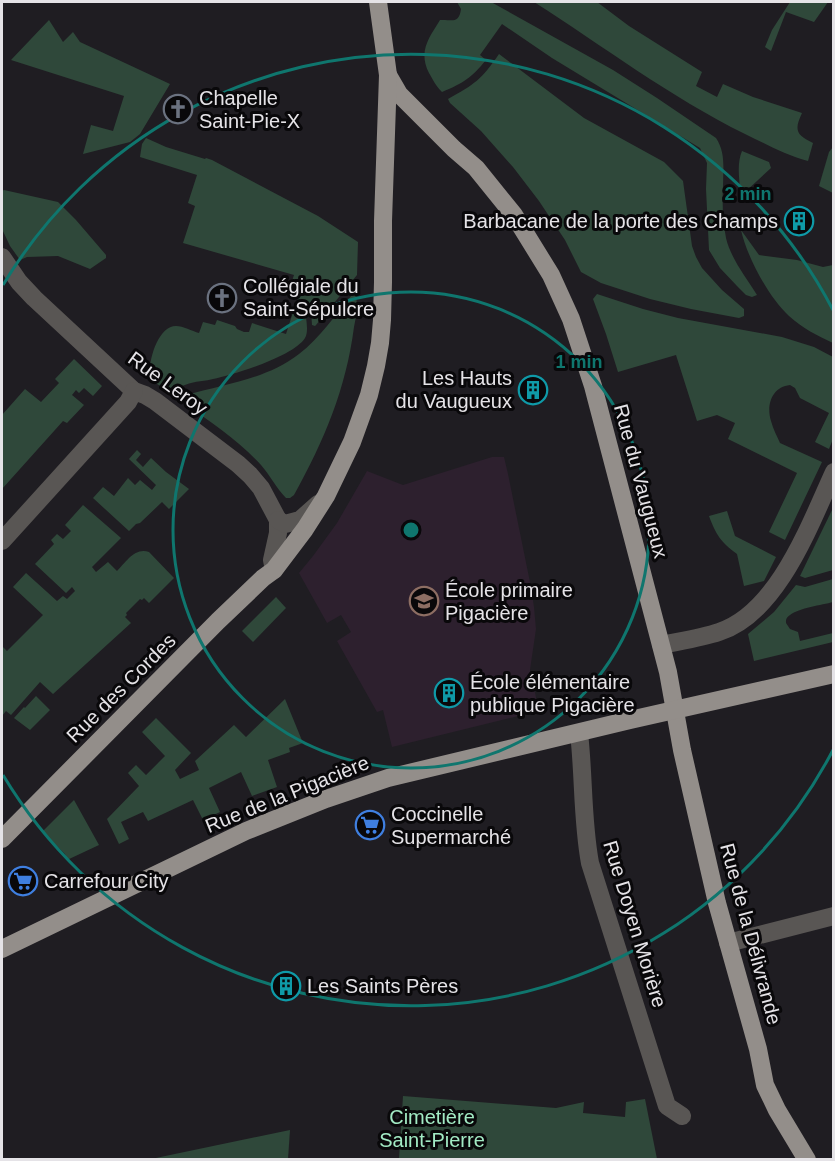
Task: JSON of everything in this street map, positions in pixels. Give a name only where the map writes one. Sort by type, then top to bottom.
[{"type":"main road","name":"Rue des Cordes","points":[[2,839],[146,693],[263,578],[274,570],[326,496],[352,442],[369,395],[380,343],[388,75],[378,2]]},
{"type":"main road","name":"Rue du Vaugueux","points":[[388,75],[399,94],[476,168],[514,215],[551,275],[571,319],[591,379],[668,672],[675,711]]},
{"type":"main road","name":"Rue de la Pigacière","points":[[2,949],[236,836],[326,799],[388,778],[834,674]]},
{"type":"main road","name":"Rue de la Délivrande","points":[[675,711],[717,903],[758,1049],[765,1085],[799,1155]]},
{"type":"street","name":"Rue Leroy","points":[[2,261],[34,298],[134,391],[154,400],[244,470],[261,488],[278,520]]},
{"type":"street","points":[[2,541],[128,402],[134,391]]},
{"type":"street","points":[[661,645],[720,632],[754,611],[782,577],[834,472]]},
{"type":"street","points":[[274,570],[272,560],[278,533],[278,520],[285,524],[300,520],[326,496]]},
{"type":"street","name":"Rue Doyen Morière","points":[[579,733],[590,863],[667,1106],[682,1116]]},
{"type":"street","points":[[728,943],[834,916]]},
{"type":"shaded area","name":"École primaire Pigacière","points":[[492,457],[504,457],[531,587],[536,629],[530,670],[539,711],[392,747],[383,710],[377,712],[337,641],[351,632],[341,615],[327,623],[299,573],[337,523],[367,471],[403,485]]},
{"type":"green space","points":[[457,2],[491,2],[613,70],[716,138],[723,162],[724,226],[728,246],[757,295],[752,297],[746,295],[720,268],[709,250],[707,163],[700,148],[552,58],[502,24],[480,55],[486,60],[481,66],[467,79],[442,92],[426,65],[426,45],[440,20],[454,20],[458,17],[461,9]]},
{"type":"green space","points":[[534,2],[597,2],[629,26],[702,72],[696,86],[717,97],[723,84],[753,97],[802,113],[798,131],[813,143],[808,161],[791,156],[717,120],[637,71]]},
{"type":"green space","points":[[790,2],[828,2],[814,22],[786,12],[771,51],[765,47],[772,30]]},
{"type":"green space","points":[[49,20],[63,42],[73,32],[80,42],[170,84],[140,134],[130,142],[83,154],[91,125],[113,131],[124,96],[11,60]]},
{"type":"green space","points":[[499,54],[584,118],[664,162],[683,181],[692,246],[696,257],[702,268],[722,290],[744,309],[744,316],[739,318],[650,299],[601,283],[581,272],[565,240],[513,167],[448,99],[477,81]]},
{"type":"green space","points":[[146,138],[166,147],[212,160],[318,216],[358,242],[357,275],[315,326],[312,325],[311,311],[307,304],[287,296],[294,275],[183,243],[195,206],[188,203],[197,175],[140,157],[142,144]]},
{"type":"green space","points":[[833,147],[833,193],[819,186],[829,152]]},
{"type":"green space","points":[[742,151],[769,162],[771,168],[744,193],[740,189],[739,174],[739,160]]},
{"type":"green space","points":[[2,191],[58,202],[106,255],[106,258],[90,269],[58,256],[27,257],[20,260],[2,229]]},
{"type":"green space","points":[[741,230],[759,255],[797,260],[823,267],[833,265],[833,343],[805,328],[781,308],[760,276],[748,252]]},
{"type":"green space","points":[[597,294],[678,318],[782,337],[814,347],[833,357],[833,439],[829,449],[815,442],[829,413],[800,398],[795,388],[790,385],[779,389],[770,403],[771,421],[780,443],[822,462],[785,540],[769,532],[797,473],[728,439],[735,423],[717,415],[697,421],[676,355],[618,372],[593,299]]},
{"type":"green space","points":[[352,295],[355,295],[356,299],[356,315],[339,393],[324,434],[305,475],[294,495],[286,498],[264,469],[244,448],[185,404],[183,399],[187,395],[260,375],[287,362],[314,341]]},
{"type":"green space","points":[[295,306],[305,311],[307,325],[305,338],[299,345],[277,358],[235,373],[171,389],[160,386],[150,376],[156,345],[159,338],[170,328],[179,326],[199,333],[203,322],[215,325],[217,320],[235,326],[244,332],[249,332],[252,323],[286,334]]},
{"type":"green space","points":[[74,359],[102,386],[93,396],[84,388],[79,393],[76,390],[72,395],[84,405],[67,423],[63,421],[2,489],[2,415],[25,389],[41,402],[59,383],[55,379]]},
{"type":"green space","points":[[137,450],[141,454],[136,460],[143,467],[151,458],[189,489],[169,509],[162,502],[129,531],[93,498],[103,487],[114,496],[128,478],[135,485],[140,480],[152,490],[156,485],[129,459]]},
{"type":"green space","points":[[83,505],[121,538],[92,567],[96,572],[108,562],[117,571],[135,553],[144,551],[149,552],[174,578],[149,603],[144,598],[140,599],[126,613],[125,617],[131,623],[53,694],[40,682],[11,715],[6,711],[2,716],[2,646],[7,651],[43,615],[13,587],[26,573],[57,601],[63,596],[67,599],[75,591],[72,587],[66,593],[35,564],[54,544],[51,540],[57,534],[63,539],[71,531],[65,525]]},
{"type":"green space","points":[[833,508],[833,570],[805,578],[800,576]]},
{"type":"green space","points":[[727,511],[735,536],[776,557],[764,581],[744,586],[737,554],[720,538],[709,516]]},
{"type":"green space","points":[[833,579],[833,602],[794,613],[787,618],[786,623],[790,629],[798,632],[800,641],[833,633],[833,642],[754,661],[748,634],[774,612],[796,585],[805,587]]},
{"type":"green space","points":[[276,597],[286,608],[253,642],[242,631]]},
{"type":"green space","points":[[36,696],[50,710],[30,730],[14,718]]},
{"type":"green space","points":[[285,699],[303,743],[289,748],[290,752],[268,760],[277,787],[252,796],[241,772],[209,788],[220,812],[203,820],[193,800],[148,821],[143,812],[121,822],[129,839],[119,844],[107,819],[139,786],[128,773],[136,765],[146,775],[165,756],[142,732],[156,718],[191,753],[175,770],[180,779],[199,770],[195,761],[234,725],[246,737]]},
{"type":"green space","points":[[74,800],[99,845],[67,860],[65,854],[42,832]]},
{"type":"green space","name":"Cimetière Saint-Pierre","points":[[403,1096],[556,1108],[584,1102],[583,1113],[625,1117],[626,1102],[645,1099],[657,1159],[399,1159]]},
{"type":"green space","points":[[290,1130],[288,1159],[151,1159]]},
{"type":"place","name":"Chapelle Saint-Pie-X","points":[[178,109]]},
{"type":"place","name":"Barbacane de la porte des Champs","points":[[799,221]]},
{"type":"place","name":"Collégiale du Saint-Sépulcre","points":[[222,298]]},
{"type":"place","name":"Les Hauts du Vaugueux","points":[[533,390]]},
{"type":"place","name":"École primaire Pigacière","points":[[424,601]]},
{"type":"place","name":"École élémentaire publique Pigacière","points":[[449,693]]},
{"type":"place","name":"Coccinelle Supermarché","points":[[370,825]]},
{"type":"place","name":"Carrefour City","points":[[23,881]]},
{"type":"place","name":"Les Saints Pères","points":[[286,986]]}]
